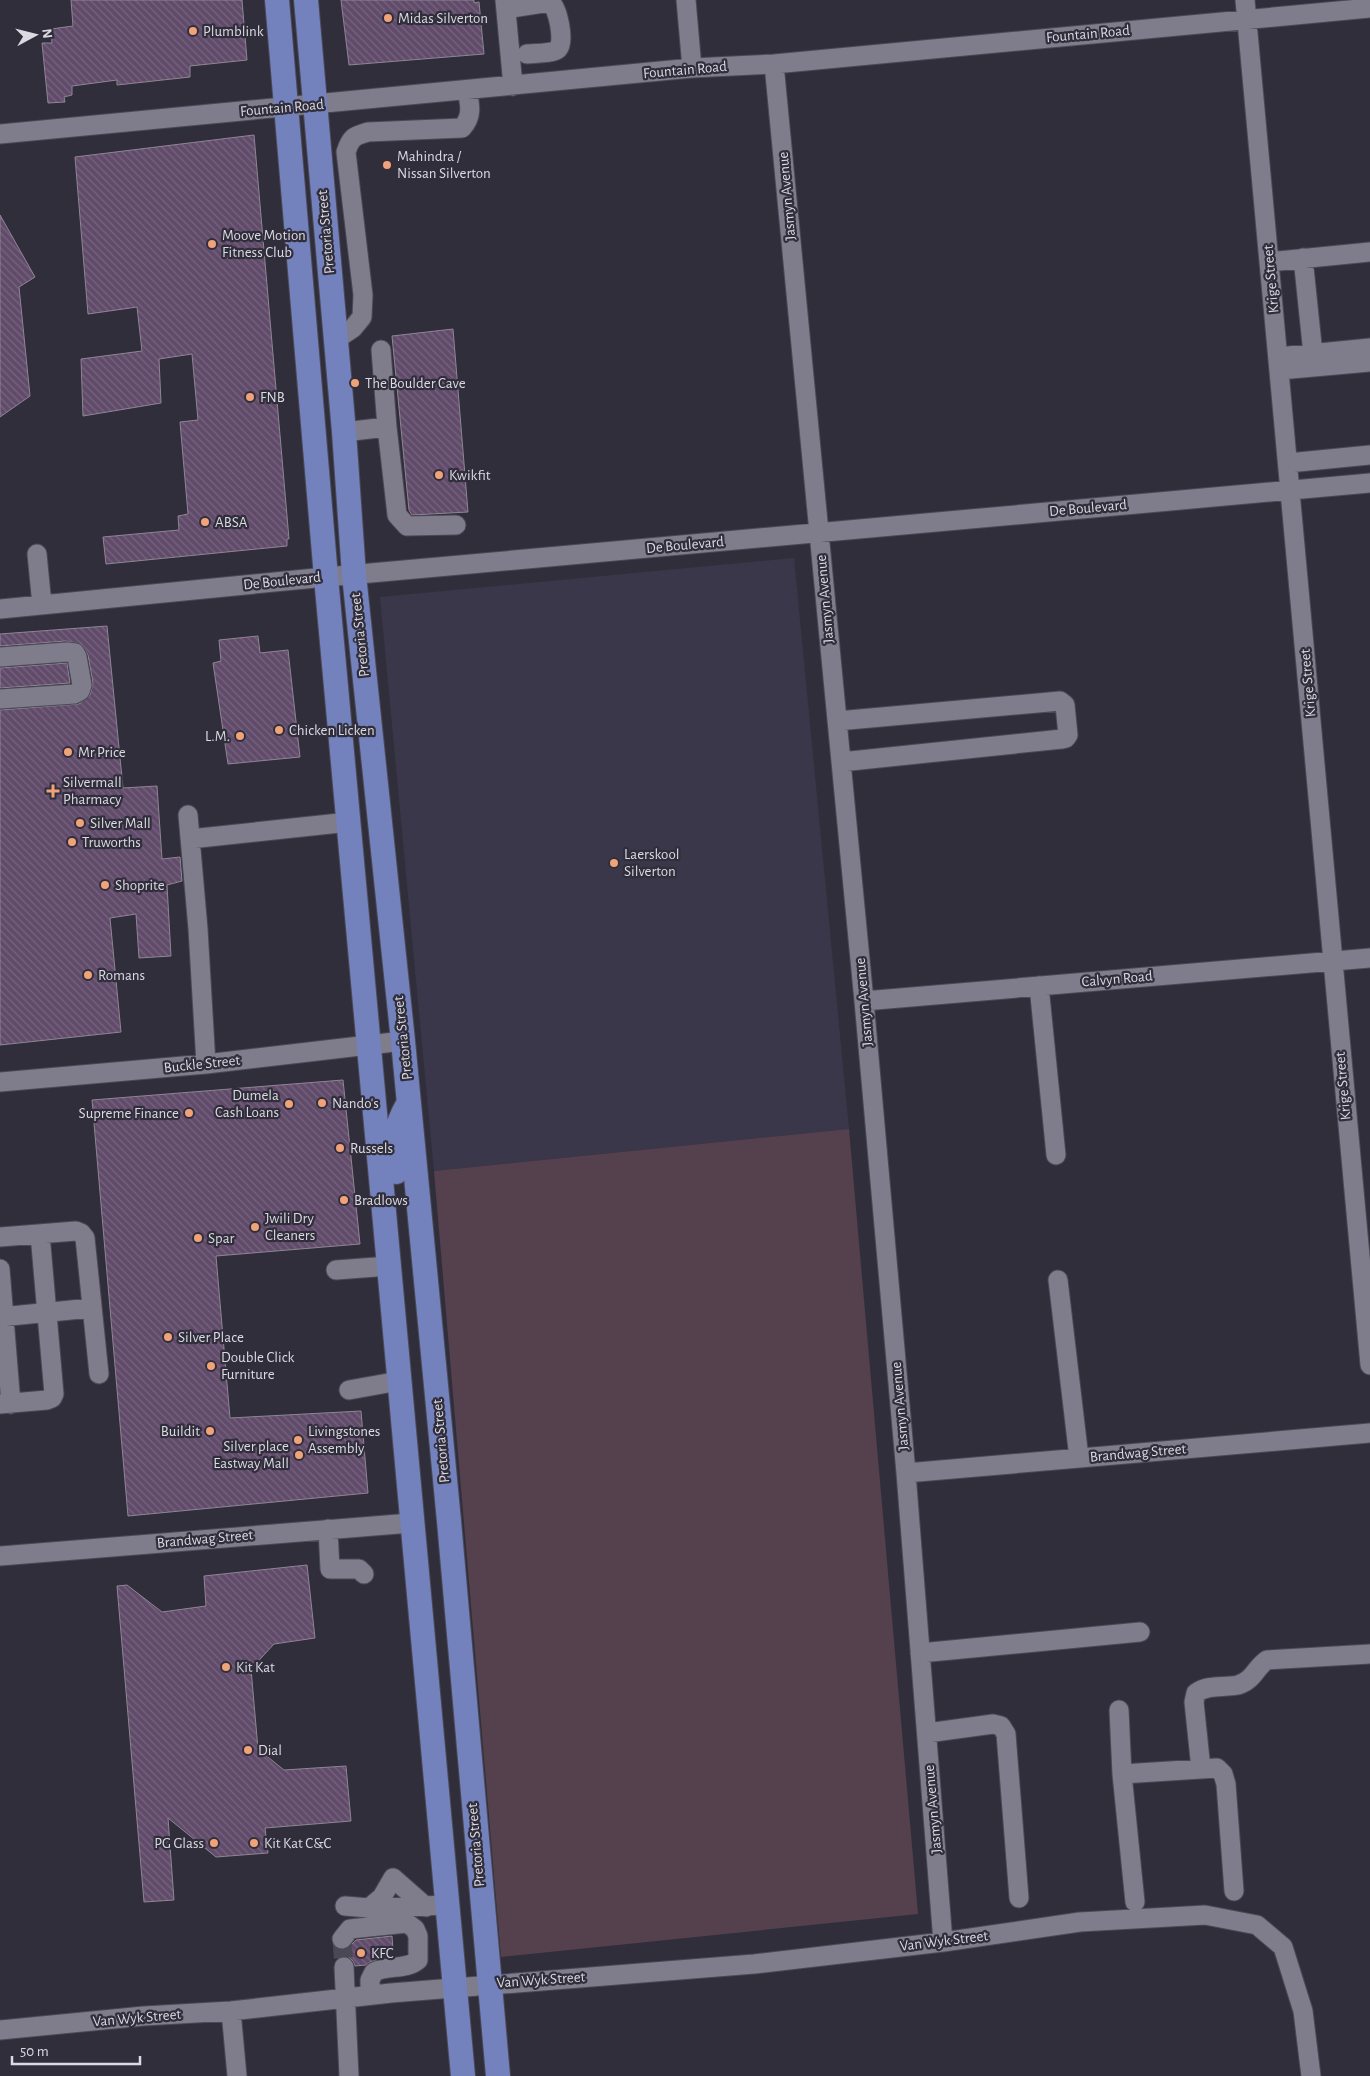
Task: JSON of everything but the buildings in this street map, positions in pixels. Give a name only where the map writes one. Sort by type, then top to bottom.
[{"type":"main road","name":"Pretoria Street","points":[[277,0],[326,577],[399,1380],[411,1523],[437,1906],[455,1988],[463,2076]]},
{"type":"main road","name":"Pretoria Street","points":[[306,0],[344,432],[354,575],[409,1103],[449,1521],[488,1984],[498,2076]]},
{"type":"main road","points":[[399,1380],[406,1375],[411,1357],[398,1212],[394,1136],[399,1120],[409,1103]]},
{"type":"street","points":[[686,0],[692,68]]},
{"type":"street","points":[[513,86],[505,4],[550,2],[557,11],[560,47],[555,51],[527,54]]},
{"type":"street","name":"Fountain Road","points":[[0,134],[692,68],[774,64],[1245,9],[1370,8]]},
{"type":"street","name":"Krige Street","points":[[1245,9],[1291,490],[1332,961],[1370,1365]]},
{"type":"street","name":"Jasmyn Avenue","points":[[774,64],[864,1000],[906,1473],[943,1942]]},
{"type":"street","points":[[335,340],[353,328],[362,317],[363,295],[346,152],[349,144],[354,136],[368,132],[462,128],[469,121],[471,110],[467,90]]},
{"type":"street","points":[[1269,262],[1370,252]]},
{"type":"street","points":[[1304,258],[1314,354]]},
{"type":"street","points":[[1279,364],[1314,354],[1370,348]]},
{"type":"street","points":[[381,350],[397,515],[407,526],[456,525]]},
{"type":"street","points":[[1279,364],[1370,362]]},
{"type":"street","points":[[344,432],[387,427]]},
{"type":"street","points":[[1288,463],[1370,456]]},
{"type":"street","name":"De Boulevard","points":[[0,609],[326,577],[1370,483]]},
{"type":"street","points":[[37,554],[42,605]]},
{"type":"street","points":[[0,657],[74,653],[77,657],[82,685],[80,691],[74,694],[0,699]]},
{"type":"street","points":[[837,721],[1060,701],[1065,705],[1068,735],[1062,739],[841,762]]},
{"type":"street","points":[[188,815],[198,929],[206,1064]]},
{"type":"street","points":[[190,839],[349,822]]},
{"type":"street","name":"Calvyn Road","points":[[864,1000],[1370,958]]},
{"type":"street","points":[[1038,986],[1056,1154]]},
{"type":"street","name":"Buckle Street","points":[[0,1082],[206,1064],[403,1041]]},
{"type":"street","points":[[0,1237],[76,1231],[81,1233],[84,1238],[99,1374]]},
{"type":"street","points":[[0,1269],[6,1404],[47,1400],[52,1398],[54,1394],[40,1234]]},
{"type":"street","points":[[336,1270],[389,1266]]},
{"type":"street","points":[[1058,1280],[1078,1458]]},
{"type":"street","points":[[2,1317],[91,1308]]},
{"type":"street","points":[[348,1390],[399,1380]]},
{"type":"street","name":"Brandwag Street","points":[[906,1473],[1370,1433]]},
{"type":"street","name":"Brandwag Street","points":[[0,1556],[411,1523]]},
{"type":"street","points":[[328,1529],[330,1569],[357,1569],[361,1570],[364,1574]]},
{"type":"street","points":[[920,1653],[1140,1632]]},
{"type":"street","points":[[1201,1769],[1194,1702],[1196,1693],[1204,1688],[1239,1684],[1256,1673],[1260,1665],[1267,1660],[1370,1654]]},
{"type":"street","points":[[1119,1710],[1122,1774],[1134,1902]]},
{"type":"street","points":[[926,1733],[993,1724],[1000,1726],[1006,1734],[1019,1898]]},
{"type":"street","points":[[1122,1774],[1217,1768],[1223,1774],[1226,1784],[1234,1891]]},
{"type":"street","points":[[369,1908],[382,1897],[393,1878],[437,1906]]},
{"type":"street","points":[[345,1906],[369,1908],[437,1906]]},
{"type":"street","name":"Van Wyk Street","points":[[0,2030],[144,2016],[231,2011],[488,1984],[754,1964],[943,1942],[1080,1922],[1205,1915],[1257,1926],[1282,1947],[1303,2011],[1311,2076]]},
{"type":"street","points":[[342,1939],[350,1929],[370,1926],[407,1923],[415,1929],[418,1936],[418,1960],[411,1964],[374,1972],[370,1980],[370,1995]]},
{"type":"street","points":[[344,1967],[349,2076]]},
{"type":"street","points":[[231,2011],[237,2076]]},
{"type":"shaded area","name":"Laerskool Silverton","points":[[794,558],[849,1129],[434,1171],[380,597]]},
{"type":"shaded area","points":[[849,1129],[918,1914],[501,1957],[434,1171]]},
{"type":"tunnel","points":[[342,1939],[344,1967]]},
{"type":"place","name":"Midas Silverton","points":[[388,18]]},
{"type":"place","name":"Plumblink","points":[[193,31]]},
{"type":"place","name":"Mahindra / Nissan Silverton","points":[[387,165]]},
{"type":"place","name":"Moove Motion Fitness Club","points":[[212,244]]},
{"type":"place","name":"The Boulder Cave","points":[[355,383]]},
{"type":"place","name":"FNB","points":[[250,397]]},
{"type":"place","name":"Kwikfit","points":[[439,475]]},
{"type":"place","name":"ABSA","points":[[205,522]]},
{"type":"place","name":"Chicken Licken","points":[[279,730]]},
{"type":"place","name":"L.M.","points":[[240,736]]},
{"type":"place","name":"Mr Price","points":[[68,752]]},
{"type":"place","name":"Silvermall Pharmacy","points":[[53,791]]},
{"type":"place","name":"Silver Mall","points":[[80,823]]},
{"type":"place","name":"Truworths","points":[[72,842]]},
{"type":"place","name":"Laerskool Silverton","points":[[614,863]]},
{"type":"place","name":"Shoprite","points":[[105,885]]},
{"type":"place","name":"Romans","points":[[88,975]]},
{"type":"place","name":"Nando's","points":[[322,1103]]},
{"type":"place","name":"Dumela Cash Loans","points":[[289,1104]]},
{"type":"place","name":"Supreme Finance","points":[[189,1113]]},
{"type":"place","name":"Russels","points":[[340,1148]]},
{"type":"place","name":"Bradlows","points":[[344,1200]]},
{"type":"place","name":"Jwili Dry Cleaners","points":[[255,1227]]},
{"type":"place","name":"Spar","points":[[198,1238]]},
{"type":"place","name":"Silver Place","points":[[168,1337]]},
{"type":"place","name":"Double Click Furniture","points":[[211,1366]]},
{"type":"place","name":"Buildit","points":[[210,1431]]},
{"type":"place","name":"Livingstones Assembly","points":[[298,1440]]},
{"type":"place","name":"Silver place Eastway Mall","points":[[299,1455]]},
{"type":"place","name":"Kit Kat","points":[[226,1667]]},
{"type":"place","name":"Dial","points":[[248,1750]]},
{"type":"place","name":"PG Glass","points":[[214,1843]]},
{"type":"place","name":"Kit Kat C&C","points":[[254,1843]]},
{"type":"place","name":"KFC","points":[[361,1953]]}]
